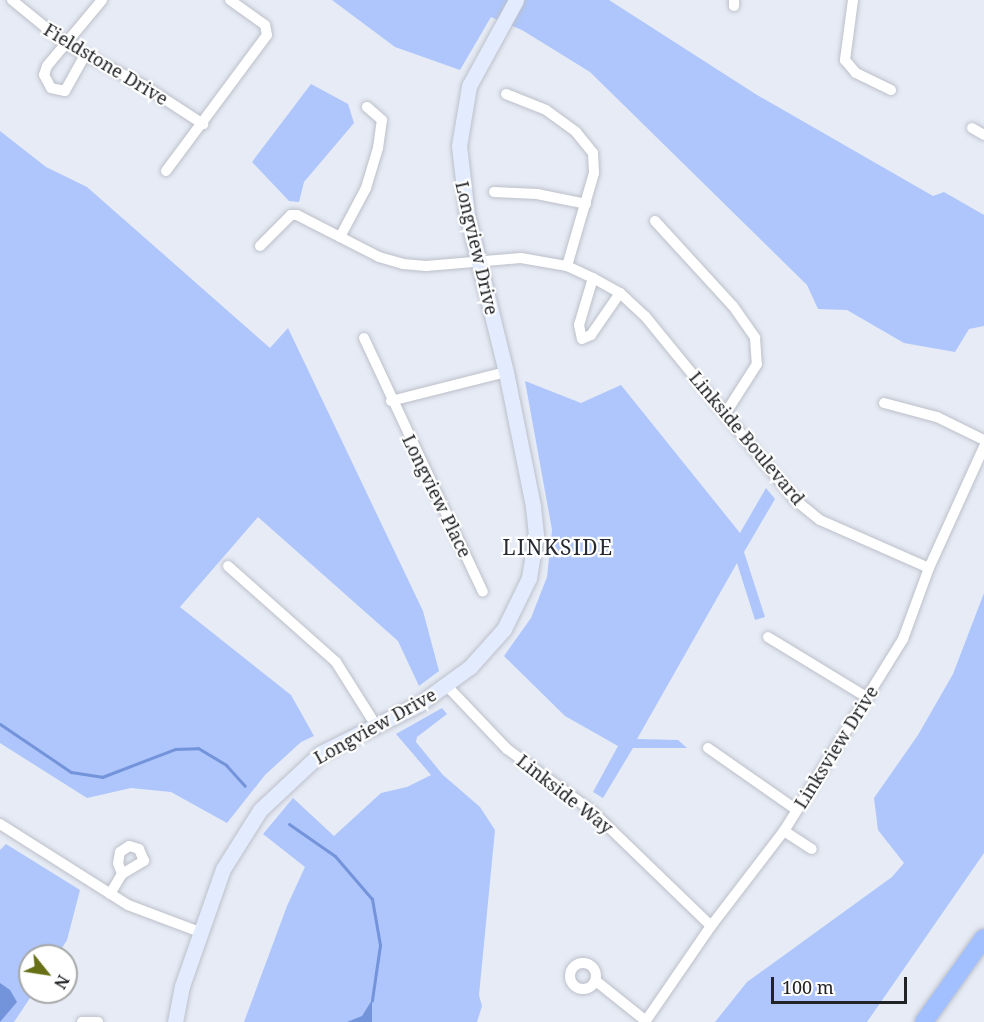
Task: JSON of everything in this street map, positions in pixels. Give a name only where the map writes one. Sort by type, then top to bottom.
[{"type":"highway","points":[[924,1022],[984,938]]},
{"type":"street","name":"Fieldstone Drive","points":[[12,0],[67,45],[143,85],[203,124]]},
{"type":"street","points":[[85,55],[65,91],[51,88],[44,75],[47,66],[67,45],[102,0]]},
{"type":"street","points":[[166,171],[267,35],[265,25],[230,0]]},
{"type":"street","name":"Longview Drive","points":[[175,1022],[182,986],[223,869],[260,810],[305,765],[447,686],[489,649],[519,606],[529,578],[536,535],[533,506],[506,372],[460,182],[459,146],[465,109],[479,62],[516,0]]},
{"type":"street","name":"Longview Drive","points":[[465,109],[527,0]]},
{"type":"street","points":[[853,0],[845,60],[856,74],[891,90]]},
{"type":"street","points":[[506,94],[546,110],[576,132],[593,153],[594,173],[567,266]]},
{"type":"street","points":[[340,237],[366,188],[378,148],[382,120],[367,107]]},
{"type":"street","points":[[972,128],[984,135]]},
{"type":"street","points":[[494,192],[537,194],[586,204]]},
{"type":"street","name":"Linkside Boulevard","points":[[260,246],[291,215],[297,215],[379,257],[403,264],[478,262],[521,258],[567,266],[593,278],[620,293],[645,316],[794,500],[820,520],[929,568]]},
{"type":"street","points":[[655,221],[733,306],[755,338],[757,364],[725,414]]},
{"type":"street","points":[[593,278],[579,326],[582,339],[591,335],[620,293]]},
{"type":"street","name":"Longview Place","points":[[364,338],[391,400],[483,592]]},
{"type":"street","points":[[391,400],[506,372]]},
{"type":"street","points":[[884,403],[937,417],[984,440]]},
{"type":"street","name":"Linksview Drive","points":[[645,1022],[711,926],[784,831],[903,639],[929,568],[984,447]]},
{"type":"street","points":[[228,566],[336,662],[375,724]]},
{"type":"street","points":[[768,637],[868,698]]},
{"type":"street","name":"Linkside Way","points":[[447,686],[507,749],[592,811],[711,926]]},
{"type":"street","points":[[708,748],[797,810]]},
{"type":"street","points":[[0,825],[110,894],[200,932]]},
{"type":"street","points":[[784,831],[812,849]]},
{"type":"street","points":[[110,894],[122,874]]},
{"type":"street","points":[[596,981],[645,1022]]},
{"type":"street","points":[[82,1022],[98,1022]]},
{"type":"shaded area","points":[[332,0],[609,0],[757,95],[933,196],[944,192],[984,215],[984,326],[969,329],[955,352],[904,343],[847,310],[818,309],[807,285],[590,72],[522,30],[491,17],[460,70],[395,47]]},
{"type":"shaded area","points":[[311,84],[348,104],[354,123],[304,182],[299,202],[289,201],[252,162]]},
{"type":"shaded area","points":[[0,131],[46,167],[87,187],[270,348],[288,328],[423,611],[439,671],[419,686],[398,641],[258,517],[180,607],[291,695],[314,736],[301,742],[265,775],[227,823],[171,792],[131,788],[87,798],[0,743]]},
{"type":"shaded area","points":[[525,381],[581,403],[621,385],[740,533],[766,488],[775,499],[744,552],[765,617],[755,620],[737,563],[637,739],[678,740],[687,748],[633,748],[603,798],[593,792],[618,746],[565,716],[504,656],[531,618],[547,577],[552,530]]},
{"type":"shaded area","points":[[984,593],[984,853],[867,1022],[715,1022],[747,982],[892,877],[904,863],[878,830],[874,798],[918,735],[953,674]]},
{"type":"shaded area","points":[[442,708],[447,714],[417,737],[416,742],[443,775],[480,807],[495,830],[479,995],[482,1006],[477,1022],[244,1022],[287,906],[305,867],[263,834],[293,798],[334,836],[381,793],[407,787],[431,775],[396,734]]},
{"type":"shaded area","points":[[6,844],[80,890],[64,944],[18,944],[18,1004],[26,1004],[14,1022],[0,1022],[0,850]]},
{"type":"shaded area","points":[[0,983],[10,990],[17,1002],[0,1022]]},
{"type":"shaded area","points":[[372,1000],[372,1022],[347,1022],[362,1016]]},
{"type":"waterway","points":[[0,724],[71,772],[102,777],[175,749],[198,748],[226,765],[245,786]]},
{"type":"waterway","points":[[289,824],[335,856],[372,899],[380,945],[372,1000]]},
{"type":"district","name":"LINKSIDE","points":[[558,547]]}]
